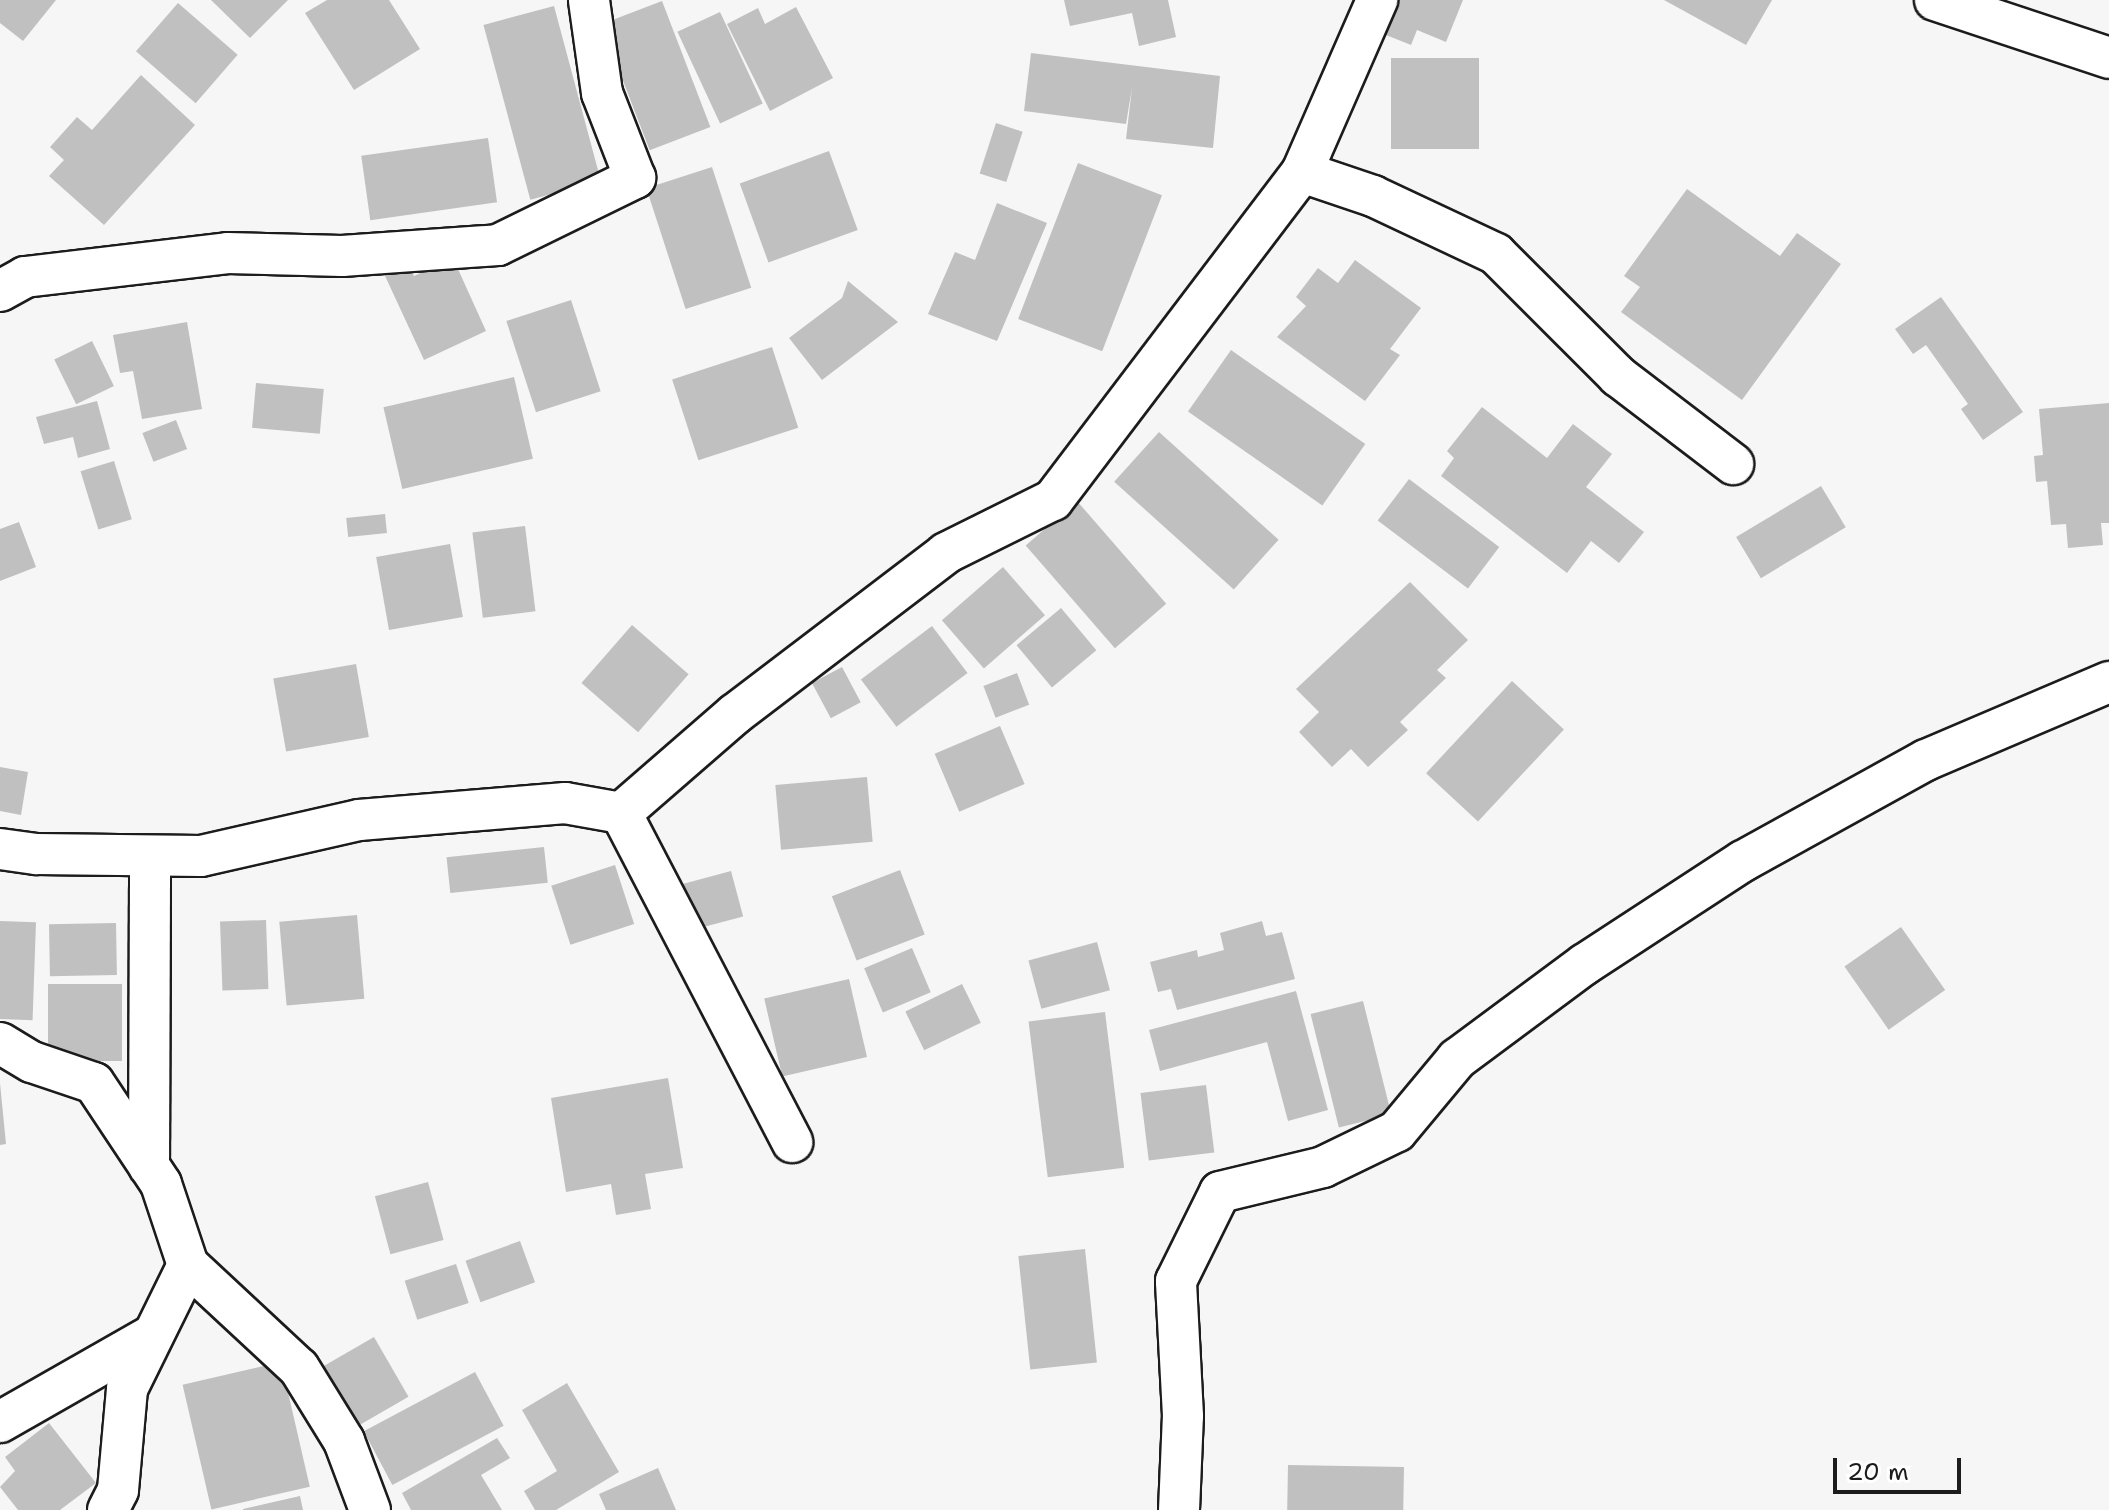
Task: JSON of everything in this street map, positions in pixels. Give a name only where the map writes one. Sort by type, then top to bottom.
[{"type":"street","points":[[0,291],[25,277],[228,253],[342,256],[498,245],[622,185],[635,178],[602,93],[589,0]]},
{"type":"street","points":[[621,813],[735,714],[946,553],[1053,500],[1302,172],[1377,0]]},
{"type":"street","points":[[1935,0],[2109,58]]},
{"type":"street","points":[[1302,172],[1373,196],[1496,254],[1618,376],[1733,464]]},
{"type":"street","points":[[1179,1510],[1183,1416],[1176,1281],[1220,1192],[1323,1167],[1397,1131],[1457,1059],[1585,964],[1743,861],[1926,760],[2109,682]]},
{"type":"street","points":[[0,849],[201,856],[359,820],[565,803],[621,813]]},
{"type":"street","points":[[621,813],[792,1142]]},
{"type":"street","points":[[149,1166],[150,856]]},
{"type":"street","points":[[0,1043],[32,1062],[94,1083],[161,1184],[188,1265],[299,1368],[344,1441],[370,1510]]},
{"type":"street","points":[[108,1510],[118,1490],[127,1389],[188,1265]]},
{"type":"street","points":[[0,1422],[151,1336]]},
{"type":"building","points":[[0,0],[56,0],[23,41],[0,23]]},
{"type":"building","points":[[211,0],[288,0],[250,38]]},
{"type":"building","points":[[327,0],[389,0],[420,49],[354,90],[305,13]]},
{"type":"building","points":[[1064,0],[1168,0],[1176,37],[1139,46],[1132,13],[1070,26]]},
{"type":"building","points":[[1389,0],[1463,0],[1446,42],[1417,30],[1411,45],[1376,31]]},
{"type":"building","points":[[1664,0],[1772,0],[1746,45]]},
{"type":"building","points":[[662,1],[710,127],[650,150],[601,24]]},
{"type":"building","points":[[178,3],[238,55],[196,103],[136,51]]},
{"type":"building","points":[[554,6],[601,181],[530,200],[483,25]]},
{"type":"building","points":[[796,7],[833,78],[770,111],[727,24],[758,8],[765,24]]},
{"type":"building","points":[[720,12],[763,104],[720,123],[677,32]]},
{"type":"building","points":[[1031,53],[1220,76],[1213,148],[1126,139],[1132,88],[1126,124],[1024,111]]},
{"type":"building","points":[[1391,58],[1479,58],[1479,149],[1391,149]]},
{"type":"building","points":[[141,75],[195,125],[104,225],[49,176],[64,160],[50,147],[77,117],[92,130]]},
{"type":"building","points":[[996,123],[1023,132],[1006,182],[980,173]]},
{"type":"building","points":[[488,138],[497,202],[370,220],[361,156]]},
{"type":"building","points":[[829,151],[858,230],[768,262],[740,183]]},
{"type":"building","points":[[1078,163],[1162,195],[1102,351],[1018,319]]},
{"type":"building","points":[[712,167],[751,288],[686,309],[646,188]]},
{"type":"building","points":[[1687,189],[1780,256],[1797,233],[1841,264],[1742,400],[1621,312],[1640,287],[1624,276]]},
{"type":"building","points":[[997,203],[1047,223],[997,341],[928,314],[955,252],[975,260]]},
{"type":"building","points":[[404,253],[414,276],[453,258],[486,331],[424,360],[379,263]]},
{"type":"building","points":[[1355,260],[1421,308],[1390,349],[1400,355],[1365,401],[1277,337],[1306,306],[1296,297],[1318,268],[1338,283]]},
{"type":"building","points":[[848,281],[898,322],[822,380],[789,338],[842,298]]},
{"type":"building","points":[[1941,297],[2023,412],[1983,440],[1961,409],[1968,404],[1926,345],[1913,354],[1895,329]]},
{"type":"building","points":[[571,300],[601,391],[536,412],[506,321]]},
{"type":"building","points":[[187,322],[202,409],[142,419],[133,371],[120,373],[113,335]]},
{"type":"building","points":[[92,341],[114,386],[76,404],[54,359]]},
{"type":"building","points":[[772,347],[798,428],[698,460],[672,379]]},
{"type":"building","points":[[1231,350],[1365,444],[1322,506],[1188,411]]},
{"type":"building","points":[[514,377],[533,459],[402,489],[383,407]]},
{"type":"building","points":[[256,383],[324,389],[320,434],[252,428]]},
{"type":"building","points":[[97,401],[110,449],[78,458],[73,437],[44,444],[36,417]]},
{"type":"building","points":[[2109,403],[2109,523],[2101,523],[2103,545],[2068,548],[2066,524],[2051,525],[2047,481],[2036,482],[2034,456],[2043,455],[2039,409]]},
{"type":"building","points":[[1482,407],[1547,458],[1573,424],[1612,454],[1586,487],[1644,532],[1619,563],[1591,541],[1567,573],[1441,476],[1454,458],[1447,451]]},
{"type":"building","points":[[176,420],[187,449],[154,462],[142,433]]},
{"type":"building","points":[[1159,432],[1279,540],[1234,590],[1114,482]]},
{"type":"building","points":[[114,461],[132,519],[98,530],[81,471]]},
{"type":"building","points":[[1409,479],[1499,547],[1468,589],[1378,521]]},
{"type":"building","points":[[1821,486],[1846,527],[1761,578],[1736,537]]},
{"type":"building","points":[[1077,501],[1166,604],[1115,648],[1026,546]]},
{"type":"building","points":[[385,514],[387,533],[348,537],[346,518]]},
{"type":"building","points":[[19,522],[36,567],[0,581],[0,529]]},
{"type":"building","points":[[525,526],[535,611],[483,618],[472,532]]},
{"type":"building","points":[[450,544],[463,617],[389,630],[376,557]]},
{"type":"building","points":[[1003,567],[1045,615],[984,668],[942,620]]},
{"type":"building","points":[[1410,582],[1468,640],[1437,670],[1446,678],[1400,722],[1408,730],[1368,767],[1351,749],[1332,767],[1299,732],[1319,712],[1296,689]]},
{"type":"building","points":[[1061,608],[1096,650],[1052,687],[1017,645]]},
{"type":"building","points":[[632,625],[689,674],[638,732],[581,683]]},
{"type":"building","points":[[932,626],[968,673],[896,727],[861,680]]},
{"type":"building","points":[[356,664],[369,737],[286,751],[273,679]]},
{"type":"building","points":[[842,667],[861,702],[831,718],[812,683]]},
{"type":"building","points":[[1017,673],[1029,705],[996,718],[983,686]]},
{"type":"building","points":[[1512,681],[1564,729],[1478,822],[1426,773]]},
{"type":"building","points":[[1000,726],[1025,784],[959,812],[935,754]]},
{"type":"building","points":[[0,767],[28,772],[21,815],[0,811]]},
{"type":"building","points":[[867,777],[873,842],[781,850],[775,785]]},
{"type":"building","points":[[544,847],[548,883],[450,893],[447,857]]},
{"type":"building","points":[[615,865],[634,924],[570,945],[551,886]]},
{"type":"building","points":[[900,870],[925,934],[857,961],[832,896]]},
{"type":"building","points":[[731,871],[743,916],[695,929],[683,884]]},
{"type":"building","points":[[357,915],[364,999],[287,1005],[279,922]]},
{"type":"building","points":[[266,920],[268,989],[222,991],[220,922]]},
{"type":"building","points":[[0,921],[36,922],[33,1020],[0,1019]]},
{"type":"building","points":[[1262,921],[1266,936],[1282,932],[1295,979],[1177,1010],[1171,989],[1158,992],[1150,962],[1197,950],[1198,957],[1224,950],[1220,933]]},
{"type":"building","points":[[116,923],[117,975],[50,976],[49,924]]},
{"type":"building","points":[[1901,927],[1945,990],[1889,1030],[1844,967]]},
{"type":"building","points":[[1097,942],[1110,990],[1041,1009],[1028,960]]},
{"type":"building","points":[[912,948],[931,992],[883,1013],[864,968]]},
{"type":"building","points":[[849,979],[867,1057],[782,1077],[764,999]]},
{"type":"building","points":[[48,984],[122,984],[122,1061],[48,1061]]},
{"type":"building","points":[[962,984],[981,1023],[924,1050],[905,1012]]},
{"type":"building","points":[[1296,991],[1328,1110],[1288,1121],[1267,1042],[1160,1071],[1149,1030]]},
{"type":"building","points":[[1363,1001],[1391,1115],[1339,1128],[1311,1014]]},
{"type":"building","points":[[1105,1012],[1124,1168],[1048,1177],[1029,1021]]},
{"type":"building","points":[[668,1078],[683,1168],[645,1174],[651,1209],[616,1215],[611,1184],[566,1192],[551,1098]]},
{"type":"building","points":[[0,1083],[6,1144],[0,1145]]},
{"type":"building","points":[[1206,1085],[1214,1152],[1149,1161],[1140,1093]]},
{"type":"building","points":[[428,1182],[444,1240],[390,1254],[375,1196]]},
{"type":"building","points":[[520,1241],[535,1282],[481,1302],[465,1261]]},
{"type":"building","points":[[1085,1249],[1097,1362],[1030,1369],[1018,1256]]},
{"type":"building","points":[[456,1264],[469,1303],[417,1320],[405,1281]]},
{"type":"building","points":[[374,1337],[408,1397],[358,1426],[324,1366]]},
{"type":"building","points":[[281,1362],[310,1487],[211,1509],[183,1385]]},
{"type":"building","points":[[475,1372],[504,1426],[392,1485],[364,1431]]},
{"type":"building","points":[[567,1383],[619,1472],[556,1510],[535,1510],[524,1491],[557,1471],[522,1410]]},
{"type":"building","points":[[49,1423],[96,1483],[60,1510],[18,1510],[0,1487],[15,1471],[5,1457]]},
{"type":"building","points":[[497,1438],[510,1458],[481,1475],[502,1510],[411,1510],[402,1493]]},
{"type":"building","points":[[1288,1465],[1404,1467],[1403,1510],[1287,1510]]},
{"type":"building","points":[[658,1468],[676,1510],[606,1510],[599,1494]]},
{"type":"building","points":[[300,1496],[303,1510],[243,1510],[243,1509]]}]
